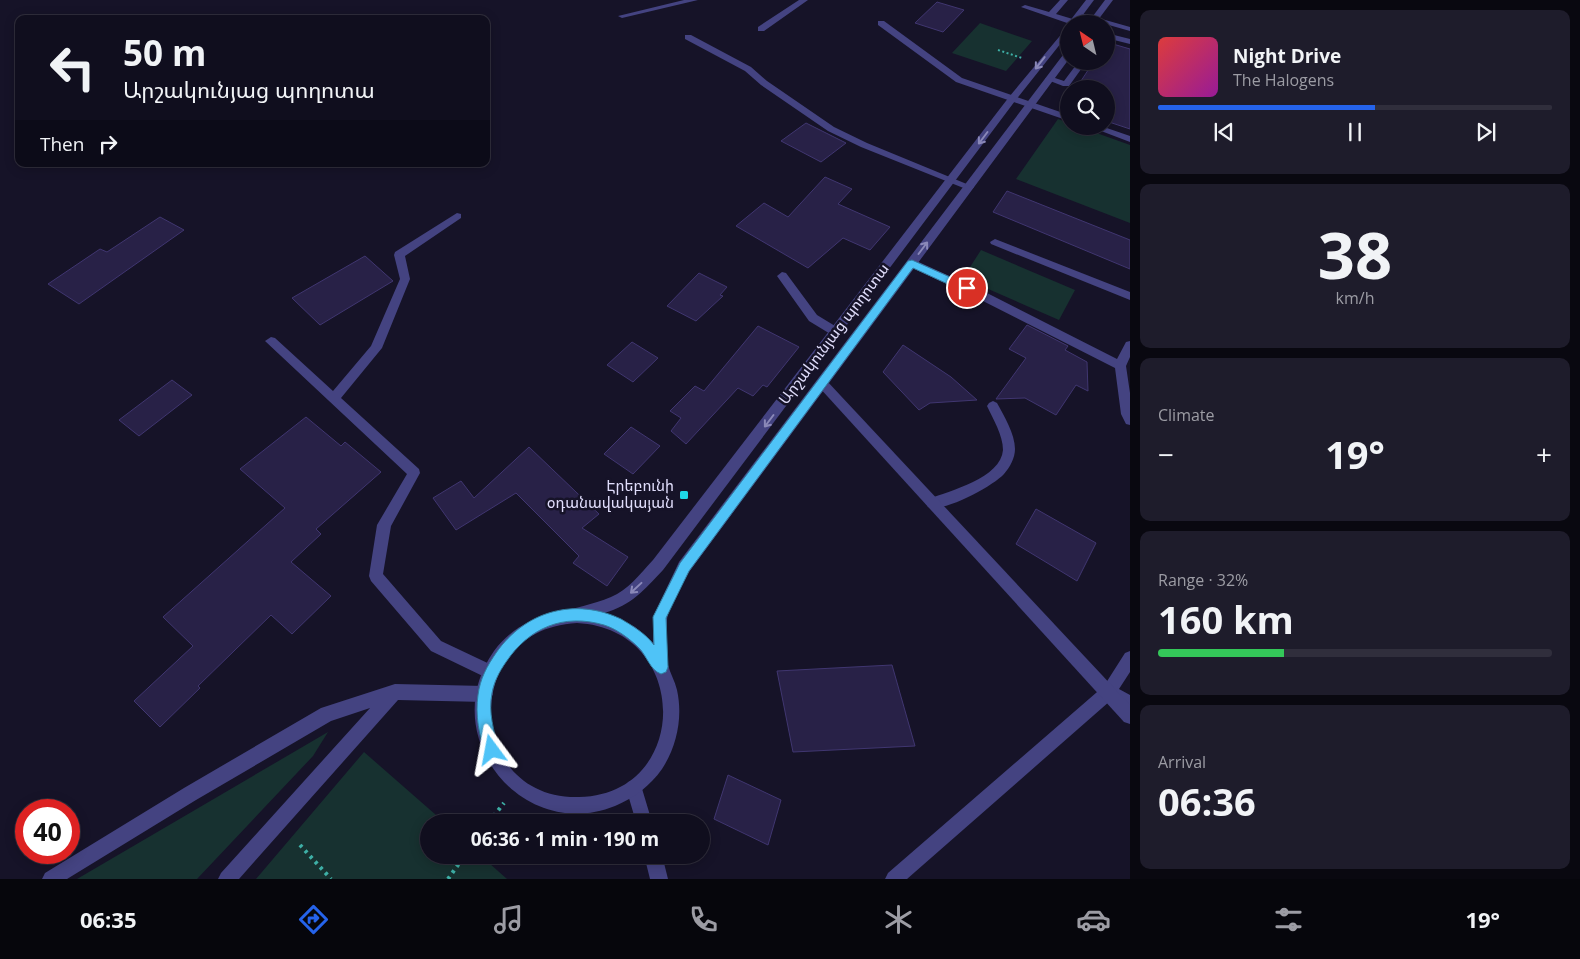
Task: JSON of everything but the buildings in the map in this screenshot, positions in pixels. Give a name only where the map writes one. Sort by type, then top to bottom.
[{"type":"street","points":[[622,16],[694,0]]},
{"type":"street","points":[[761,29],[804,0]]},
{"type":"street","points":[[1051,15],[1064,0]]},
{"type":"street","name":"Արշակունյաց պողոտա","points":[[1080,14],[1090,0]]},
{"type":"street","points":[[1098,15],[1109,0]]},
{"type":"street","points":[[1025,7],[1060,19]]},
{"type":"street","points":[[881,23],[959,80],[1060,115]]},
{"type":"street","points":[[1115,26],[1130,29]]},
{"type":"street","points":[[688,37],[748,69],[764,83],[831,129],[864,146],[969,187]]},
{"type":"street","name":"Արշակունյաց պողոտա","points":[[579,614],[615,603],[634,592],[669,553],[1060,38]]},
{"type":"street","points":[[1115,38],[1130,42]]},
{"type":"street","name":"Արշակունյաց պողոտա","points":[[661,667],[660,617],[684,567],[1060,65]]},
{"type":"street","points":[[1050,79],[1066,84],[1076,70]]},
{"type":"street","points":[[1115,134],[1130,139]]},
{"type":"street","points":[[334,398],[376,348],[405,279],[399,255],[457,216]]},
{"type":"street","points":[[995,242],[1130,296]]},
{"type":"street","points":[[912,263],[985,297],[1120,366]]},
{"type":"street","points":[[782,276],[813,318],[836,332]]},
{"type":"street","points":[[271,341],[414,473],[384,525],[376,576],[436,646],[491,672]]},
{"type":"street","points":[[1130,345],[1120,366],[1127,414],[1130,420]]},
{"type":"street","points":[[808,369],[1109,691],[1130,716]]},
{"type":"street","points":[[933,503],[966,493],[1000,471],[1009,452],[1005,432],[993,406]]},
{"type":"street","points":[[579,614],[607,619],[627,630],[645,644],[661,667],[666,679],[670,701],[670,730],[665,748],[657,763],[634,788],[620,798],[603,804],[585,807],[559,805],[543,801],[517,784],[503,769],[492,750],[484,717],[485,694],[491,672],[511,642],[532,626],[555,617],[579,614]]},
{"type":"street","points":[[894,879],[1109,691],[1130,658]]},
{"type":"street","points":[[1109,691],[1130,702]]},
{"type":"street","points":[[51,879],[190,794],[327,714],[394,692],[485,694]]},
{"type":"street","points":[[227,879],[394,692]]},
{"type":"street","points":[[634,788],[642,814]]},
{"type":"street","points":[[655,864],[659,879]]},
{"type":"path","points":[[998,50],[1029,61]]},
{"type":"path","points":[[300,845],[331,879]]},
{"type":"path","points":[[448,879],[459,864]]},
{"type":"green space","points":[[980,23],[1032,41],[1006,71],[952,53]]},
{"type":"green space","points":[[1058,119],[1060,120],[1060,135],[1102,135],[1130,145],[1130,223],[1016,179]]},
{"type":"green space","points":[[981,250],[1075,290],[1059,320],[963,278]]},
{"type":"green space","points":[[328,732],[313,756],[197,879],[77,879]]},
{"type":"green space","points":[[364,752],[435,814],[420,814],[420,864],[490,864],[507,879],[256,879]]},
{"type":"place","name":"Էրեբունի օդանավակայան","points":[[684,495]]},
{"type":"route","points":[[492,750],[484,717],[485,694],[491,672],[511,642],[532,626],[555,617],[579,614],[607,619],[627,630],[645,644],[661,667],[660,617],[684,567],[912,263],[967,288]]}]
